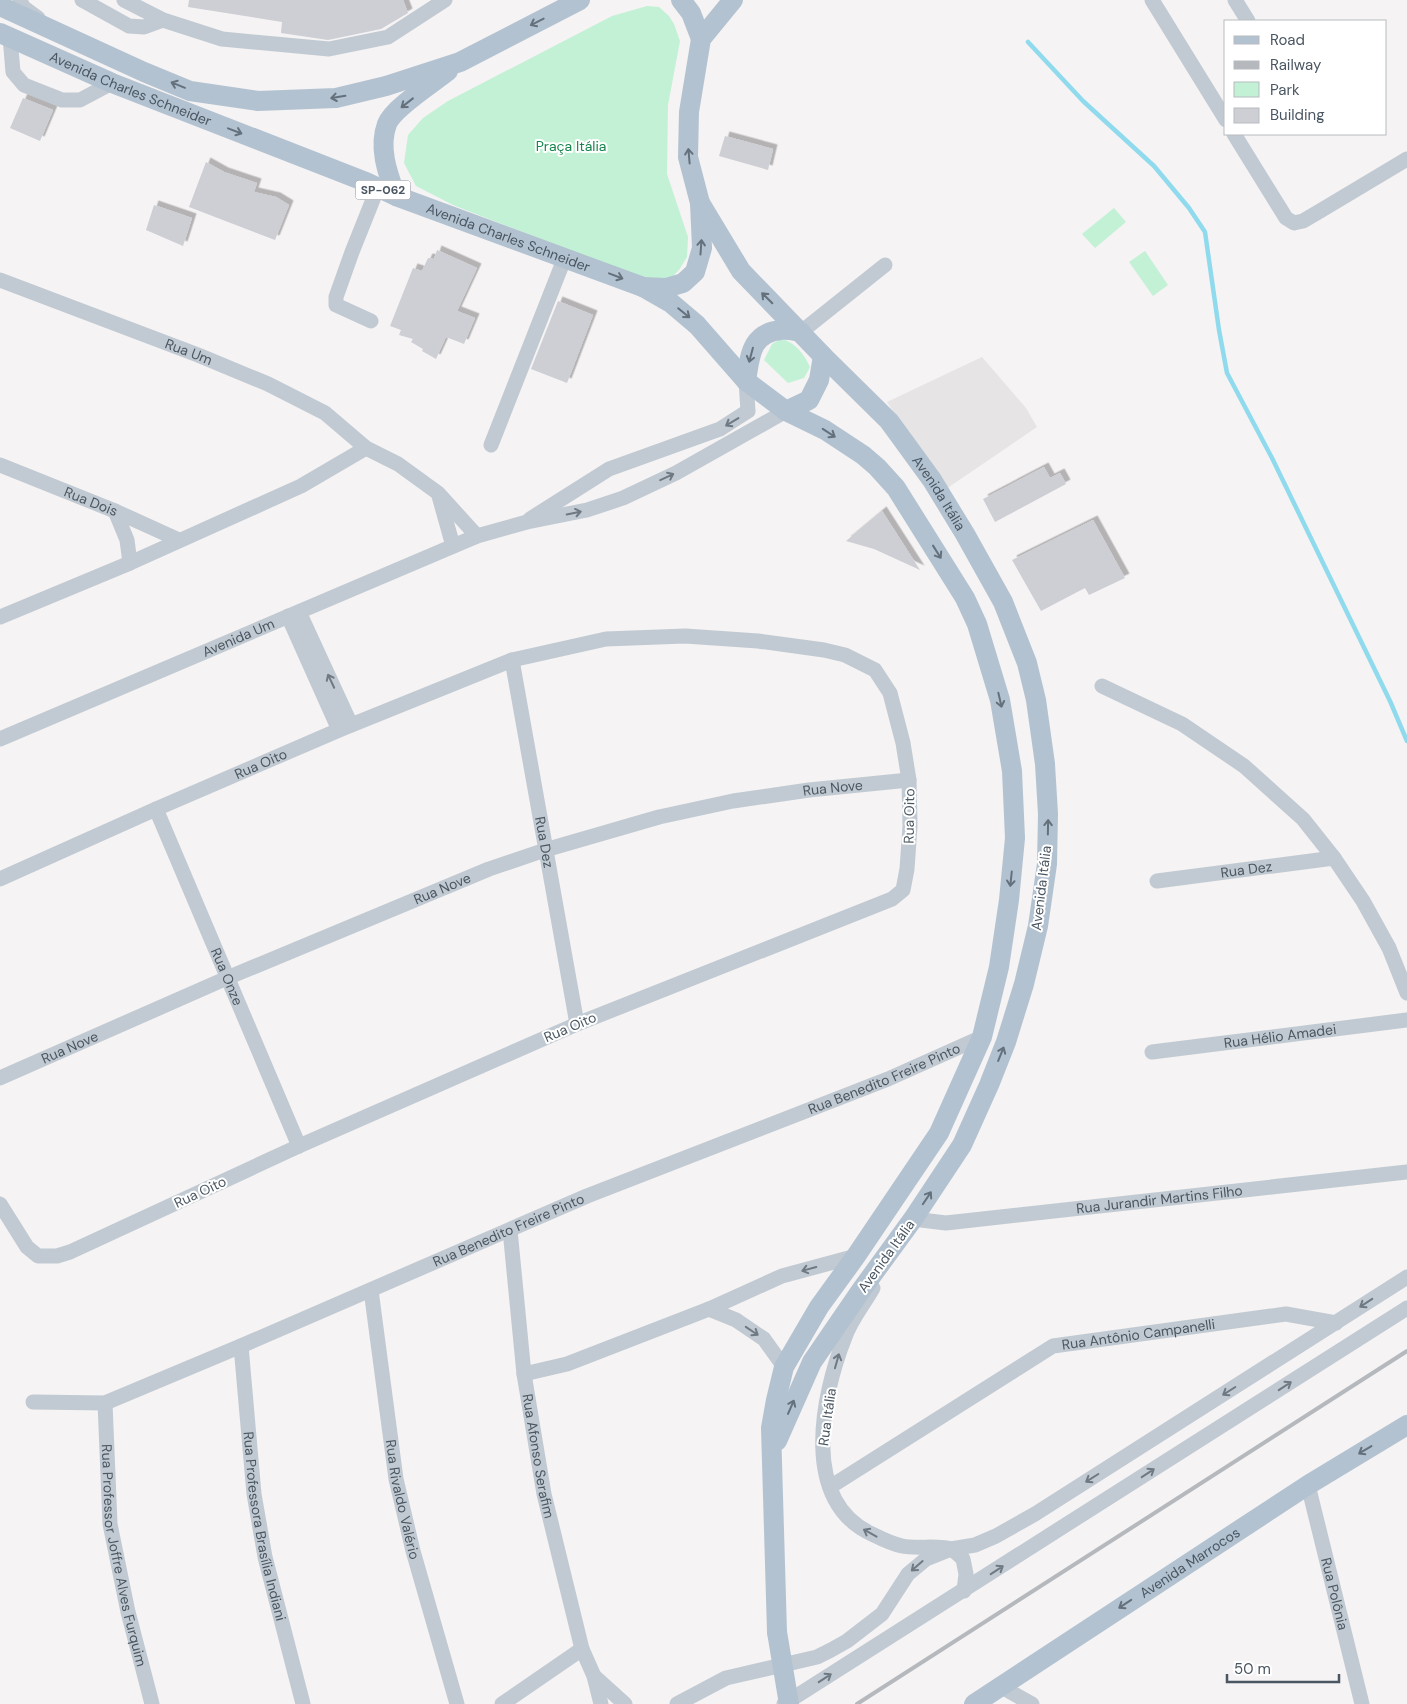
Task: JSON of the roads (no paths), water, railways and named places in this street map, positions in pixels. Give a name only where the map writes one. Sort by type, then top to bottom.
[{"type":"main road","name":"Avenida Charles Schneider","points":[[0,6],[190,90],[258,100],[336,98],[386,86],[460,62],[580,0]]},
{"type":"main road","points":[[681,0],[691,13],[701,39],[733,0]]},
{"type":"main road","name":"Avenida Charles Schneider","points":[[5,35],[112,83],[378,187],[396,196],[566,257],[643,287],[666,288],[683,283],[696,272],[702,248],[700,203],[688,157],[689,112],[701,39]]},
{"type":"main road","name":"SP-062","points":[[396,196],[387,172],[383,144],[387,123],[399,109],[460,62]]},
{"type":"main road","name":"Avenida Itália","points":[[700,203],[741,271],[889,421],[941,495],[965,534],[1002,602],[1027,663],[1036,700],[1045,764],[1048,814],[1048,864],[1038,926],[1024,984],[1006,1042],[962,1145],[913,1219],[812,1362],[772,1452]]},
{"type":"main road","points":[[643,287],[671,303],[697,325],[746,382],[786,411],[808,400],[819,380],[823,356]]},
{"type":"main road","points":[[746,382],[750,355],[754,345],[762,336],[781,330],[801,332]]},
{"type":"main road","name":"Avenida Itália","points":[[786,411],[825,430],[877,467],[896,488],[965,598],[984,645],[1000,700],[1011,762],[1015,838],[1009,900],[999,967],[982,1038],[939,1133],[856,1256],[819,1307],[784,1368],[776,1400],[772,1428],[772,1452],[778,1632],[789,1704]]},
{"type":"main road","name":"Avenida Marrocos","points":[[974,1704],[1308,1485],[1407,1425]]},
{"type":"street","points":[[20,0],[23,7],[60,33]]},
{"type":"street","points":[[82,0],[129,26],[144,27],[163,20]]},
{"type":"street","points":[[124,0],[163,20],[222,39],[329,49],[388,37],[444,0]]},
{"type":"street","points":[[1152,0],[1223,110]]},
{"type":"street","points":[[1235,0],[1247,20]]},
{"type":"street","points":[[5,35],[12,72],[24,85],[62,100],[80,100],[112,83]]},
{"type":"street","points":[[1235,135],[1286,218],[1294,223],[1303,221],[1407,160]]},
{"type":"street","points":[[371,321],[336,305],[336,297],[378,187]]},
{"type":"street","points":[[491,445],[566,257]]},
{"type":"street","points":[[801,332],[885,264]]},
{"type":"street","name":"Rua Um","points":[[0,280],[198,355],[268,384],[325,413],[366,448],[398,464],[438,493],[477,536]]},
{"type":"street","points":[[526,522],[608,469],[720,428],[734,421],[748,411],[746,382]]},
{"type":"street","points":[[526,522],[587,510],[623,498],[676,473],[786,411]]},
{"type":"street","points":[[0,617],[130,563],[300,486],[366,448]]},
{"type":"street","name":"Rua Dois","points":[[0,465],[115,511],[179,540]]},
{"type":"street","points":[[438,493],[453,546]]},
{"type":"street","points":[[115,511],[127,540],[130,563]]},
{"type":"street","name":"Avenida Um","points":[[0,739],[477,536],[526,522]]},
{"type":"street","points":[[294,614],[345,728]]},
{"type":"street","name":"Rua Oito","points":[[0,879],[156,809],[345,728],[512,660],[606,639],[686,636],[758,641],[824,650],[845,655],[875,670],[890,693],[903,743],[909,780],[910,826],[907,869],[903,890],[892,899],[577,1024],[299,1146],[70,1252],[56,1256],[38,1256],[27,1247],[0,1204]]},
{"type":"street","name":"Rua Dez","points":[[512,660],[577,1024]]},
{"type":"street","points":[[1102,686],[1182,724],[1244,766],[1303,819],[1334,858],[1363,901],[1389,948],[1407,993]]},
{"type":"street","name":"Rua Nove","points":[[0,1078],[227,978],[489,869],[545,850],[659,817],[734,801],[809,790],[909,780]]},
{"type":"street","name":"Rua Onze","points":[[156,809],[299,1146]]},
{"type":"street","name":"Rua Dez","points":[[1157,881],[1334,858]]},
{"type":"street","name":"Rua Hélio Amadei","points":[[1152,1052],[1407,1020]]},
{"type":"street","name":"Rua Benedito Freire Pinto","points":[[33,1402],[105,1403],[586,1196],[888,1078],[982,1038]]},
{"type":"street","name":"Rua Jurandir Martins Filho","points":[[913,1219],[946,1224],[1407,1172]]},
{"type":"street","name":"Rua Itália","points":[[913,1219],[845,1335],[826,1402],[822,1438],[823,1460],[830,1487],[838,1503],[851,1520],[872,1534],[903,1546],[951,1549]]},
{"type":"street","name":"Rua Afonso Serafim","points":[[510,1230],[524,1374],[544,1494],[582,1649],[594,1676]]},
{"type":"street","points":[[524,1374],[567,1364],[709,1309],[782,1276],[856,1256]]},
{"type":"street","points":[[677,1704],[726,1678],[817,1657],[848,1641],[882,1614],[908,1574],[926,1559],[951,1549],[975,1545],[996,1536],[1035,1514],[1407,1277]]},
{"type":"street","name":"Rua Rivaldo Valério","points":[[371,1290],[396,1479],[413,1551],[457,1704]]},
{"type":"street","points":[[784,1704],[1407,1308]]},
{"type":"street","points":[[709,1309],[736,1320],[764,1339],[784,1368]]},
{"type":"street","name":"Rua Antônio Campanelli","points":[[830,1487],[1053,1346],[1286,1314],[1336,1323]]},
{"type":"street","name":"Rua Professora Brasília Indiani","points":[[241,1346],[257,1512],[265,1557],[304,1704]]},
{"type":"street","name":"Rua Professor Joffre Alves Furquim","points":[[105,1403],[110,1524],[128,1612],[152,1704]]},
{"type":"street","name":"Rua Polônia","points":[[1308,1485],[1362,1704]]},
{"type":"street","points":[[951,1549],[963,1559],[966,1574],[964,1591]]},
{"type":"street","points":[[502,1704],[582,1649]]},
{"type":"street","points":[[594,1676],[601,1704]]},
{"type":"street","points":[[594,1676],[625,1704]]},
{"type":"street","points":[[1000,1686],[1032,1704]]},
{"type":"waterway","points":[[1028,42],[1083,101],[1154,166],[1189,208],[1205,232],[1227,373],[1272,458],[1390,701],[1407,741]]},
{"type":"railway","points":[[857,1704],[1407,1351]]},
{"type":"park label","name":"Praça Itália","points":[[571,146]]}]
